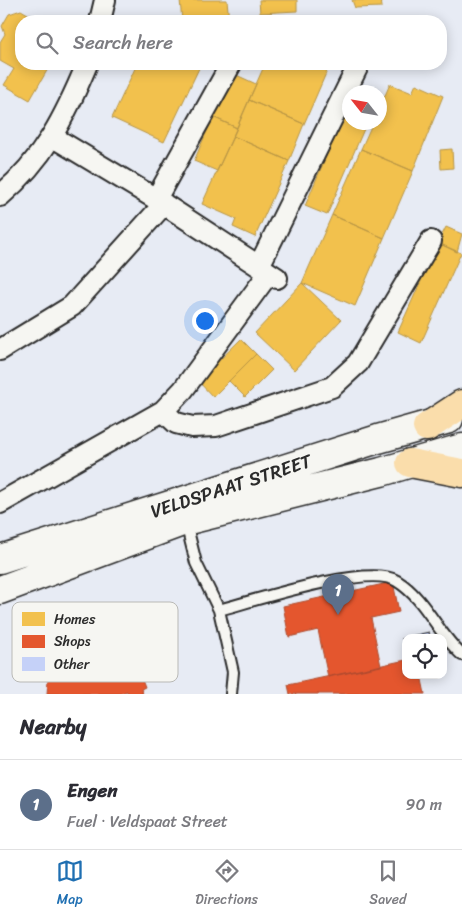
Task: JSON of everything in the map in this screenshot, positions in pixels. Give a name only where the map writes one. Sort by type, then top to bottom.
[{"type":"main road","points":[[427,426],[462,404]]},
{"type":"main road","points":[[410,463],[462,473]]},
{"type":"street","points":[[101,15],[105,0]]},
{"type":"street","points":[[0,196],[23,177],[54,137],[84,70]]},
{"type":"street","points":[[0,350],[72,306],[160,201],[228,70]]},
{"type":"street","points":[[0,503],[163,411],[182,390],[268,272],[356,70]]},
{"type":"street","points":[[54,137],[160,201],[268,272]]},
{"type":"street","points":[[163,411],[176,423],[192,427],[216,426],[332,387],[358,363],[431,241]]},
{"type":"street","name":"VELDSPAAT STREET","points":[[0,560],[378,439],[462,415]]},
{"type":"street","name":"VELDSPAAT STREET","points":[[0,590],[185,521],[382,472],[462,448]]},
{"type":"lane","points":[[185,521],[196,563],[218,610],[233,672],[231,694]]},
{"type":"lane","points":[[218,610],[349,577],[389,578],[396,580],[424,607],[444,636],[462,655]]},
{"type":"building: Homes","points":[[180,0],[227,0],[228,15],[181,15]]},
{"type":"building: Homes","points":[[259,0],[297,0],[297,11],[260,13]]},
{"type":"building: Homes","points":[[352,0],[381,0],[382,7],[355,8]]},
{"type":"building: Homes","points":[[21,10],[30,15],[15,15],[15,70],[47,70],[30,100],[4,85],[14,69],[0,61],[0,42],[5,34],[2,26],[9,14]]},
{"type":"building: Homes","points":[[134,70],[198,70],[164,142],[112,118]]},
{"type":"building: Homes","points":[[262,70],[327,70],[304,124],[249,100]]},
{"type":"building: Homes","points":[[232,73],[256,84],[237,128],[213,117]]},
{"type":"building: Homes","points":[[390,84],[412,93],[416,84],[443,96],[413,171],[361,149],[369,130],[387,130],[387,91]]},
{"type":"building: Homes","points":[[249,100],[304,124],[289,161],[233,136]]},
{"type":"building: Homes","points":[[213,117],[237,128],[217,171],[194,161]]},
{"type":"building: Homes","points":[[342,119],[342,130],[364,130],[327,215],[305,206]]},
{"type":"building: Homes","points":[[233,136],[289,161],[255,237],[233,227],[236,219],[202,204]]},
{"type":"building: Homes","points":[[361,149],[413,171],[384,238],[332,215]]},
{"type":"building: Homes","points":[[452,149],[453,168],[441,169],[440,150]]},
{"type":"building: Homes","points":[[332,215],[384,238],[355,306],[302,283]]},
{"type":"building: Homes","points":[[446,227],[462,234],[457,252],[438,243]]},
{"type":"building: Homes","points":[[438,243],[461,253],[421,343],[398,332]]},
{"type":"building: Homes","points":[[302,283],[341,320],[294,370],[255,333]]},
{"type":"building: Homes","points":[[241,339],[256,354],[213,397],[198,381]]},
{"type":"building: Homes","points":[[256,354],[272,370],[245,397],[229,381]]},
{"type":"building: Shops","points":[[393,582],[399,612],[371,618],[381,666],[328,677],[318,630],[289,637],[283,606]]},
{"type":"building: Shops","points":[[402,661],[402,679],[422,679],[425,694],[290,694],[288,685]]},
{"type":"building: Shops","points":[[48,682],[143,682],[145,687],[141,689],[143,694],[128,694],[127,691],[119,694],[47,694]]},
{"type":"place","name":"Engen","points":[[338,615]]}]
